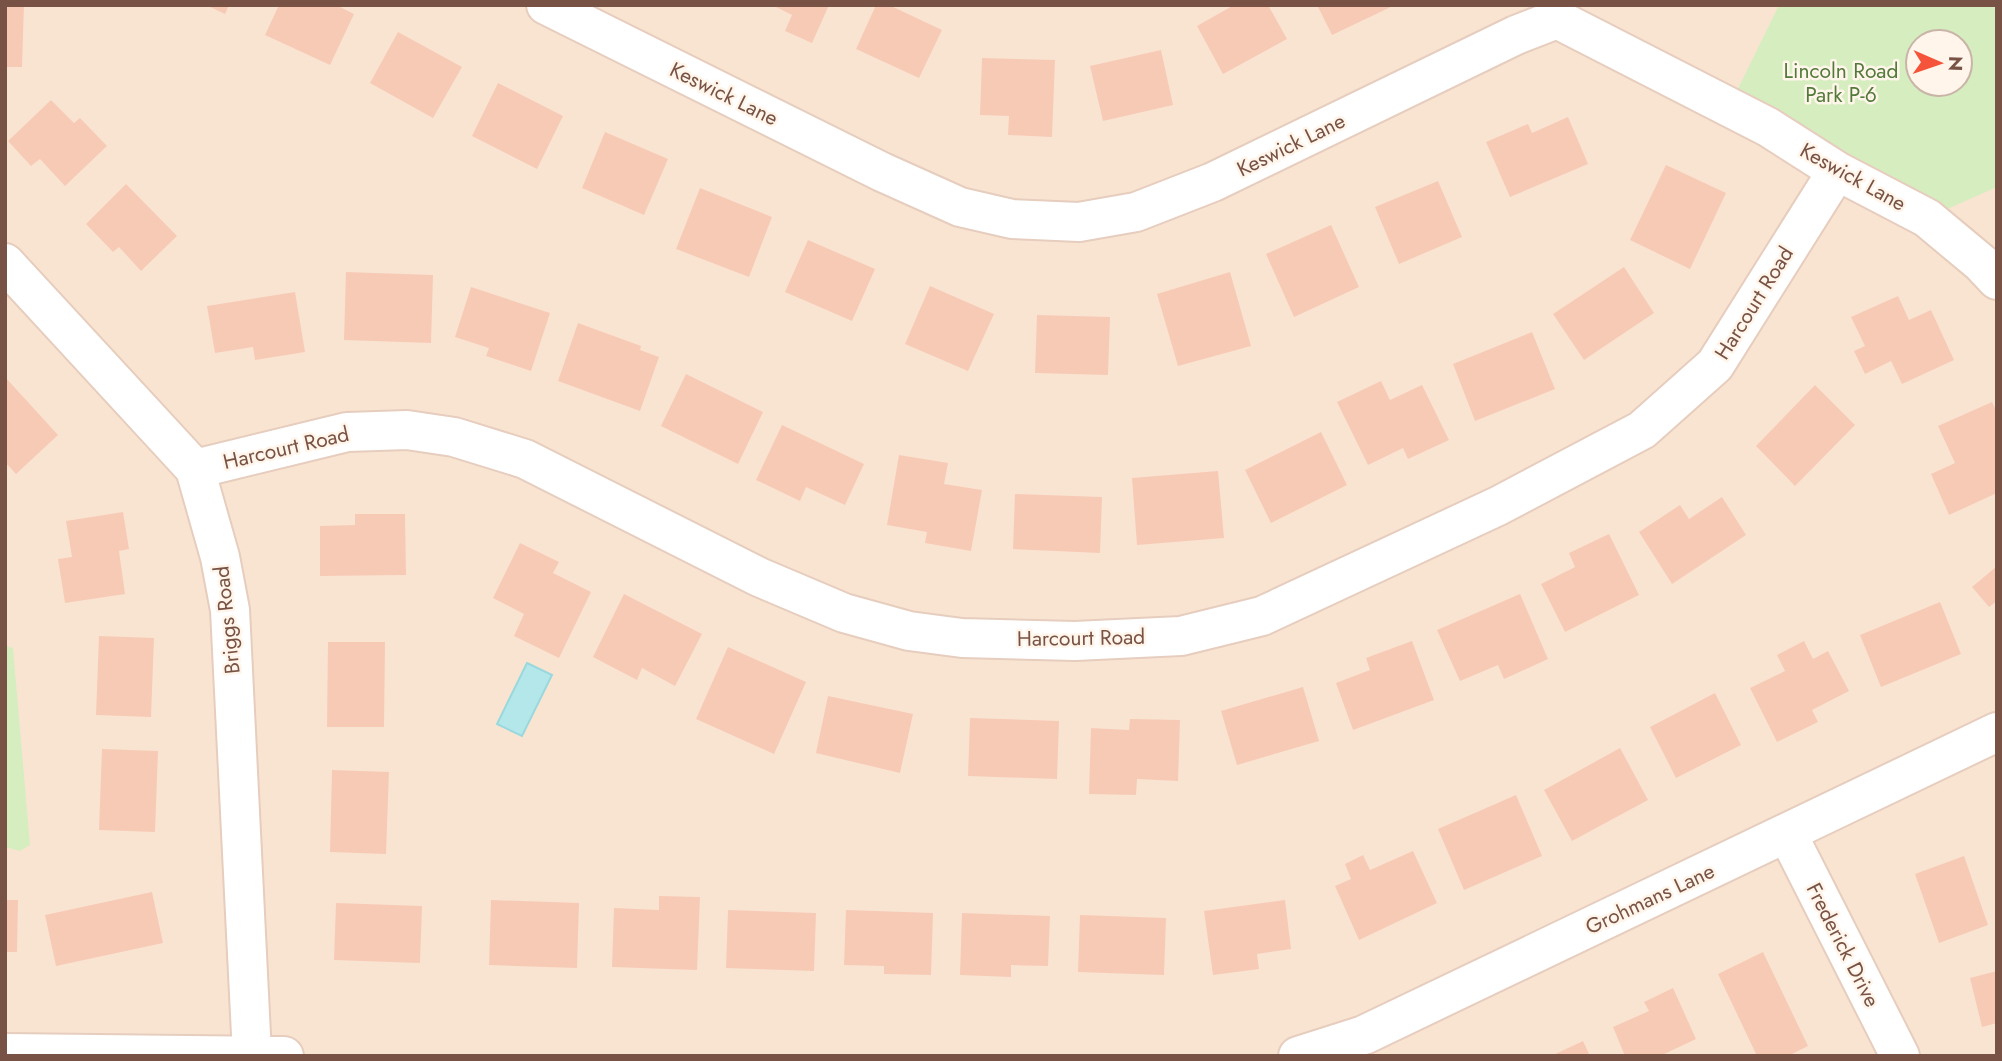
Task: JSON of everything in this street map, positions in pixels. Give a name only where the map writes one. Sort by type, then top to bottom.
[{"type":"street","name":"Keswick Lane","points":[[546,5],[881,172],[960,207],[1012,219],[1079,222],[1136,212],[1213,183],[1516,35],[1557,12],[1768,127],[1837,171],[1927,218],[1997,280]]},
{"type":"street","name":"Harcourt Road","points":[[195,468],[347,432],[407,430],[454,437],[525,459],[759,577],[844,613],[883,624],[909,631],[962,638],[1075,641],[1181,636],[1262,616],[1498,506],[1643,430],[1715,365],[1837,171]]},
{"type":"street","name":"Briggs Road","points":[[5,263],[195,468],[220,557],[230,610],[252,1055]]},
{"type":"street","name":"Grohmans Lane","points":[[1298,1056],[1364,1035],[1997,732]]},
{"type":"street","name":"Frederick Drive","points":[[1787,833],[1900,1056]]},
{"type":"street","points":[[5,1053],[284,1056]]},
{"type":"shaded area","points":[[5,5],[1997,5],[1997,1056],[5,1056]]},
{"type":"green space","name":"Lincoln Road Park P-6","points":[[1779,5],[1997,5],[1997,187],[1927,218],[1729,107]]},
{"type":"green space","points":[[5,646],[13,648],[30,845],[20,851],[5,847]]},
{"type":"water","points":[[527,663],[552,675],[522,736],[497,724]]},
{"type":"building","points":[[5,5],[24,5],[22,67],[5,67]]},
{"type":"building","points":[[206,5],[229,5],[225,14]]},
{"type":"building","points":[[279,5],[336,5],[354,14],[330,65],[265,35]]},
{"type":"building","points":[[772,5],[829,5],[812,43],[785,31],[792,15]]},
{"type":"building","points":[[876,5],[889,5],[942,30],[919,78],[856,49]]},
{"type":"building","points":[[1234,5],[1268,5],[1287,39],[1223,74],[1197,26]]},
{"type":"building","points":[[1317,5],[1395,5],[1332,35]]},
{"type":"building","points":[[398,32],[462,67],[433,118],[370,83]]},
{"type":"building","points":[[1161,50],[1173,105],[1103,121],[1090,66]]},
{"type":"building","points":[[982,58],[1055,60],[1052,137],[1008,135],[1009,116],[980,115]]},
{"type":"building","points":[[498,83],[563,116],[537,169],[472,136]]},
{"type":"building","points":[[51,100],[74,123],[80,118],[107,146],[65,186],[40,159],[31,166],[8,141]]},
{"type":"building","points":[[1568,117],[1588,164],[1510,197],[1486,142],[1528,124],[1532,133]]},
{"type":"building","points":[[605,132],[668,159],[644,215],[582,188]]},
{"type":"building","points":[[1666,165],[1726,193],[1690,269],[1630,240]]},
{"type":"building","points":[[1438,181],[1462,237],[1399,264],[1375,207]]},
{"type":"building","points":[[126,184],[177,236],[141,271],[119,247],[113,252],[86,224]]},
{"type":"building","points":[[700,188],[772,217],[749,277],[676,249]]},
{"type":"building","points":[[1331,225],[1359,287],[1294,317],[1266,254]]},
{"type":"building","points":[[808,240],[875,269],[852,321],[785,292]]},
{"type":"building","points":[[1624,267],[1654,313],[1584,360],[1553,314]]},
{"type":"building","points":[[346,272],[433,275],[431,343],[344,340]]},
{"type":"building","points":[[1230,272],[1251,346],[1178,366],[1157,294]]},
{"type":"building","points":[[930,286],[994,314],[968,371],[905,344]]},
{"type":"building","points":[[471,287],[550,313],[531,371],[486,356],[489,348],[455,337]]},
{"type":"building","points":[[295,292],[305,352],[255,360],[253,347],[215,353],[207,306]]},
{"type":"building","points":[[1898,296],[1909,320],[1931,310],[1954,360],[1902,384],[1891,361],[1865,374],[1854,351],[1865,346],[1851,317]]},
{"type":"building","points":[[1037,315],[1110,317],[1108,375],[1035,373]]},
{"type":"building","points":[[578,323],[641,346],[640,350],[659,357],[640,411],[558,381]]},
{"type":"building","points":[[1532,332],[1555,389],[1475,421],[1453,364]]},
{"type":"building","points":[[686,374],[763,412],[738,464],[661,426]]},
{"type":"building","points":[[5,377],[58,435],[16,474],[5,462]]},
{"type":"building","points":[[1381,381],[1390,400],[1422,385],[1449,440],[1408,459],[1403,448],[1368,465],[1337,402]]},
{"type":"building","points":[[1815,385],[1855,425],[1795,486],[1756,446]]},
{"type":"building","points":[[1992,402],[1997,412],[1997,493],[1949,515],[1931,474],[1955,463],[1938,426]]},
{"type":"building","points":[[782,425],[864,464],[845,505],[806,487],[800,501],[756,480]]},
{"type":"building","points":[[1321,432],[1347,485],[1271,523],[1245,470]]},
{"type":"building","points":[[899,455],[948,463],[944,484],[982,490],[971,551],[925,543],[927,532],[887,525]]},
{"type":"building","points":[[1218,471],[1224,538],[1137,545],[1132,478]]},
{"type":"building","points":[[1015,494],[1102,497],[1100,553],[1013,549]]},
{"type":"building","points":[[1722,497],[1746,535],[1672,584],[1639,532],[1680,505],[1689,519]]},
{"type":"building","points":[[123,512],[129,549],[119,551],[125,594],[65,603],[58,559],[72,557],[66,521]]},
{"type":"building","points":[[355,514],[405,514],[406,575],[320,576],[320,526],[355,525]]},
{"type":"building","points":[[1609,534],[1639,595],[1565,632],[1541,584],[1575,567],[1569,553]]},
{"type":"building","points":[[520,543],[559,562],[553,573],[591,592],[559,658],[514,636],[524,614],[493,598]]},
{"type":"building","points":[[1997,566],[1997,601],[1989,607],[1972,587]]},
{"type":"building","points":[[624,594],[702,634],[675,686],[642,668],[637,680],[593,657]]},
{"type":"building","points":[[1520,594],[1548,659],[1504,679],[1498,665],[1460,681],[1437,630]]},
{"type":"building","points":[[1940,602],[1961,654],[1881,687],[1860,635]]},
{"type":"building","points":[[99,636],[154,638],[151,717],[96,715]]},
{"type":"building","points":[[1412,641],[1434,700],[1353,730],[1336,683],[1370,670],[1366,658]]},
{"type":"building","points":[[1804,641],[1813,659],[1828,651],[1849,691],[1812,710],[1818,722],[1777,742],[1750,688],[1785,671],[1777,655]]},
{"type":"building","points":[[328,642],[385,642],[384,727],[327,727]]},
{"type":"building","points":[[728,647],[806,682],[774,754],[696,719]]},
{"type":"building","points":[[1303,687],[1319,741],[1237,765],[1221,711]]},
{"type":"building","points":[[1715,693],[1741,745],[1676,778],[1650,727]]},
{"type":"building","points":[[828,696],[913,714],[900,773],[816,753]]},
{"type":"building","points":[[970,718],[1059,721],[1057,779],[968,776]]},
{"type":"building","points":[[1130,719],[1180,720],[1178,781],[1137,779],[1136,795],[1089,794],[1091,728],[1129,730]]},
{"type":"building","points":[[1620,748],[1648,800],[1572,841],[1544,790]]},
{"type":"building","points":[[102,749],[158,751],[155,832],[99,830]]},
{"type":"building","points":[[332,770],[389,772],[386,854],[330,852]]},
{"type":"building","points":[[1516,795],[1542,856],[1464,890],[1438,829]]},
{"type":"building","points":[[1413,851],[1437,903],[1359,940],[1335,886],[1351,879],[1345,864],[1363,855],[1370,870]]},
{"type":"building","points":[[1964,856],[1988,925],[1939,943],[1915,874]]},
{"type":"building","points":[[152,892],[163,943],[56,966],[45,915]]},
{"type":"building","points":[[659,896],[700,897],[697,970],[612,967],[614,908],[659,910]]},
{"type":"building","points":[[5,900],[18,900],[17,952],[5,952]]},
{"type":"building","points":[[491,900],[579,903],[577,968],[489,965]]},
{"type":"building","points":[[1285,900],[1291,949],[1257,954],[1259,969],[1213,975],[1204,911]]},
{"type":"building","points":[[336,903],[422,906],[420,963],[334,960]]},
{"type":"building","points":[[728,910],[816,913],[814,971],[726,968]]},
{"type":"building","points":[[846,910],[933,913],[931,975],[884,974],[884,966],[844,965]]},
{"type":"building","points":[[962,913],[1050,916],[1048,966],[1011,965],[1011,977],[960,975]]},
{"type":"building","points":[[1080,915],[1166,918],[1164,975],[1078,972]]},
{"type":"building","points":[[1763,952],[1808,1046],[1788,1056],[1757,1056],[1718,974]]},
{"type":"building","points":[[1997,971],[1997,1023],[1982,1027],[1970,978]]},
{"type":"building","points":[[1673,988],[1696,1039],[1660,1056],[1625,1056],[1613,1027],[1649,1011],[1644,1002]]},
{"type":"building","points":[[1583,1041],[1590,1056],[1551,1056]]}]
